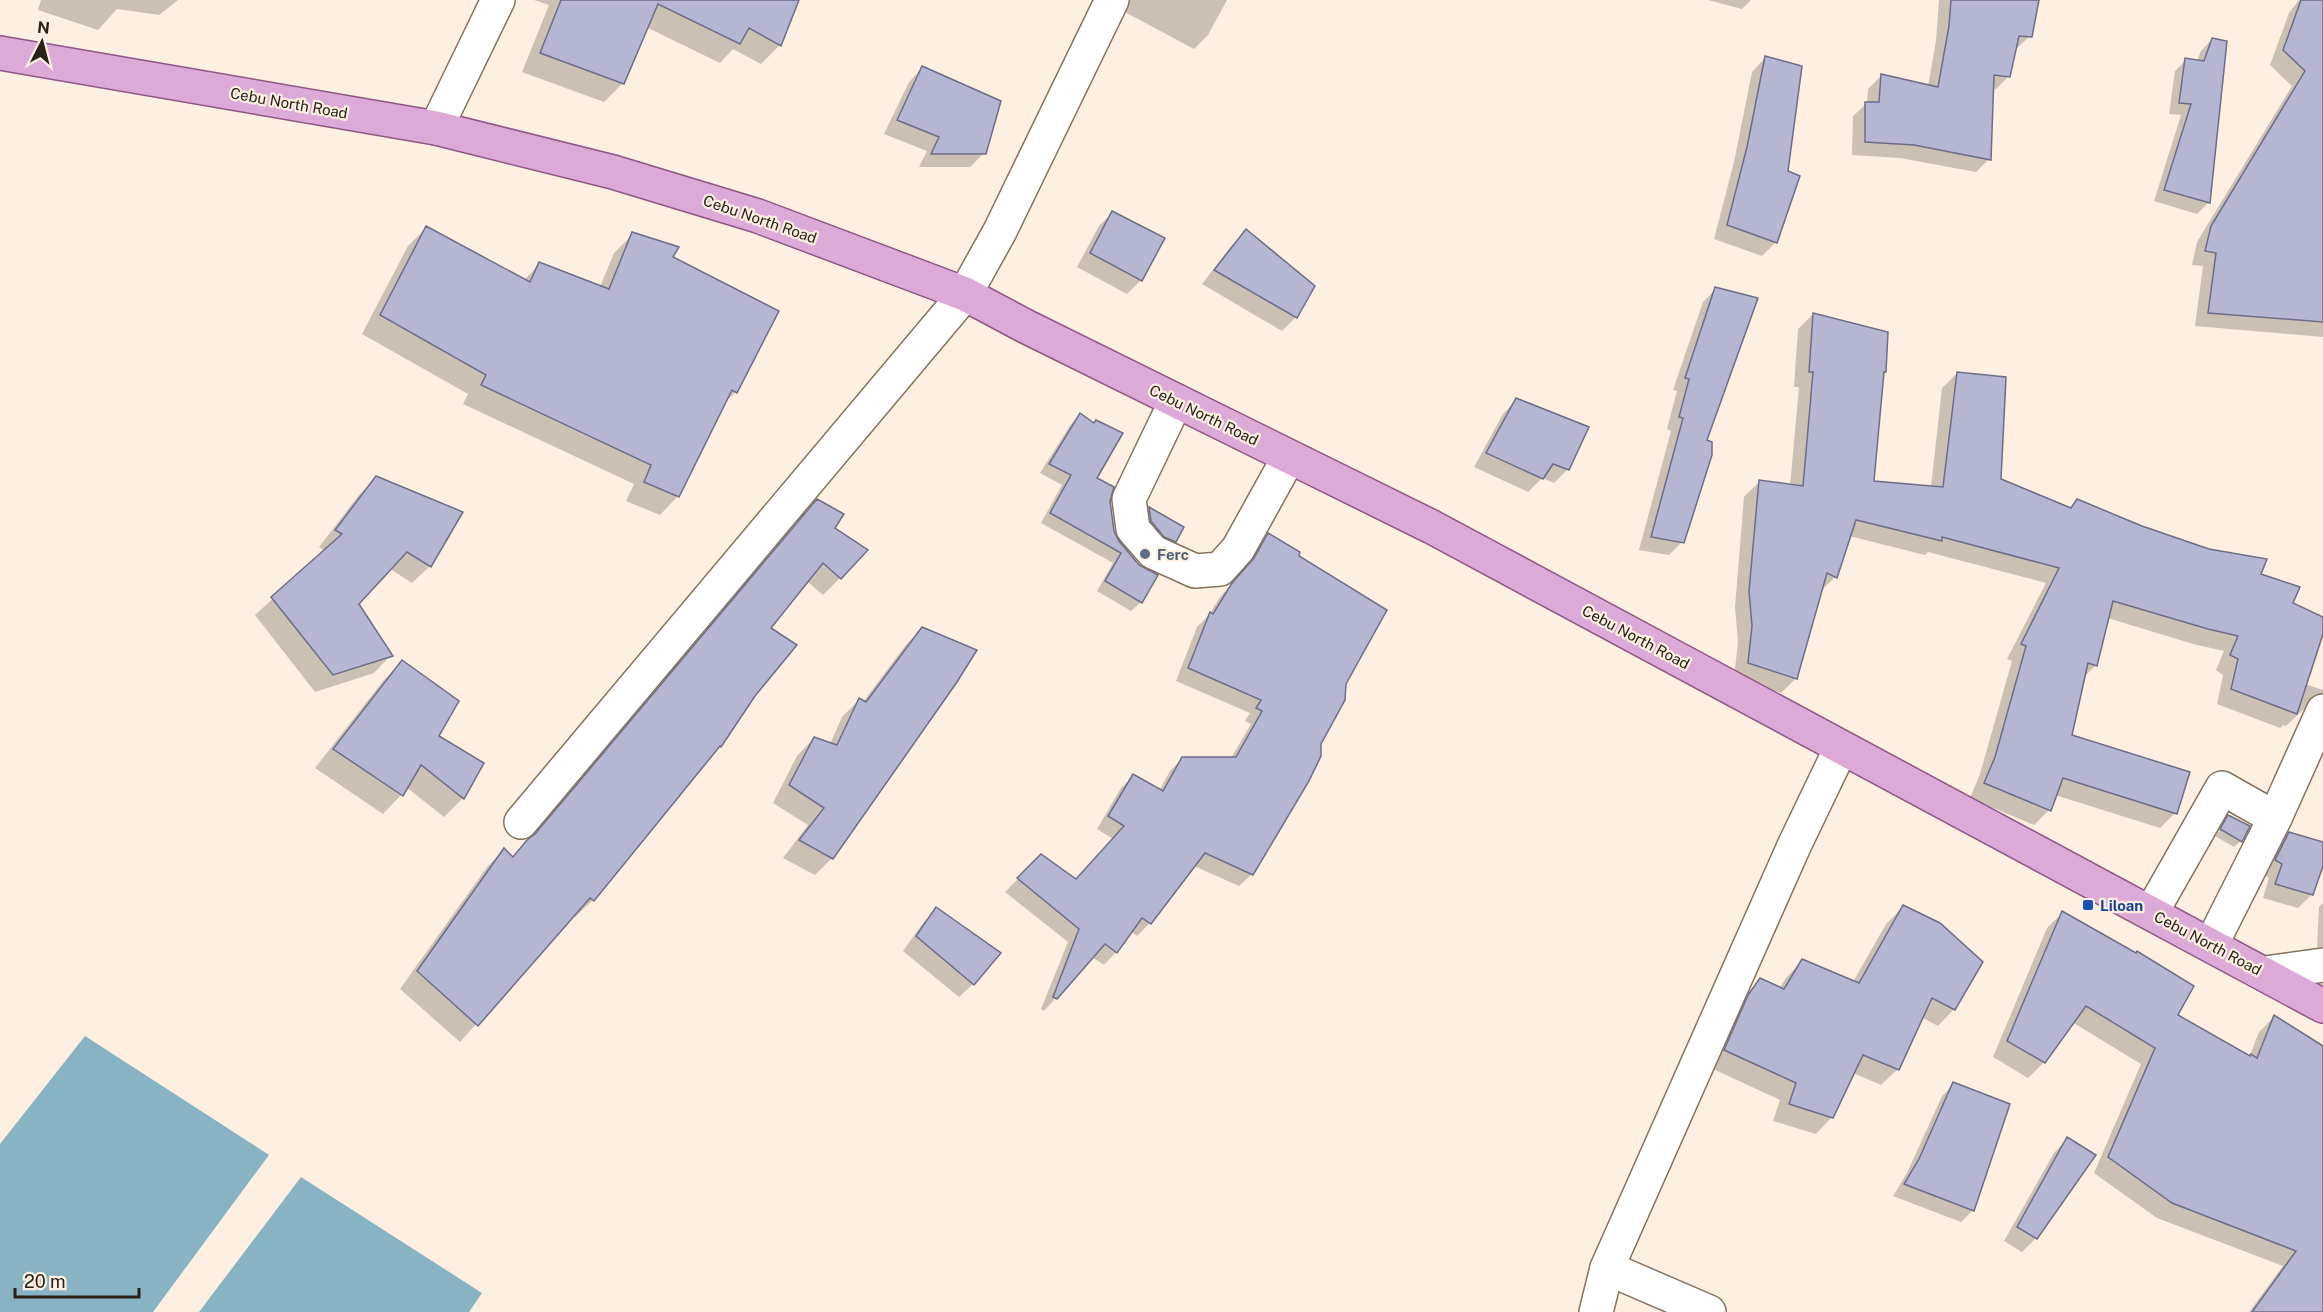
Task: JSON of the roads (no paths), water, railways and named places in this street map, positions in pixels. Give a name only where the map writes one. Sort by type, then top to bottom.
[{"type":"main road","name":"Cebu North Road","points":[[0,53],[436,128],[613,172],[758,216],[965,294],[1024,326],[1432,527],[2323,1006]]},
{"type":"street","points":[[436,128],[498,0]]},
{"type":"street","points":[[521,822],[965,294],[999,231],[1112,0]]},
{"type":"street","points":[[1176,401],[1129,499],[1133,529],[1153,552],[1196,571],[1220,569],[1238,549],[1289,457]]},
{"type":"street","points":[[2211,945],[2275,818],[2323,711]]},
{"type":"street","points":[[1596,1312],[1607,1268],[1794,846],[1842,748]]},
{"type":"street","points":[[2151,913],[2222,788],[2275,818]]},
{"type":"street","points":[[2265,973],[2323,965]]},
{"type":"street","points":[[1607,1268],[1709,1312]]},
{"type":"water","points":[[85,1036],[269,1155],[153,1312],[0,1312],[0,1144]]},
{"type":"water","points":[[301,1177],[482,1293],[469,1312],[199,1312]]},
{"type":"place","name":"Ferc","points":[[1145,554]]},
{"type":"place","name":"Liloan","points":[[2088,905]]}]
